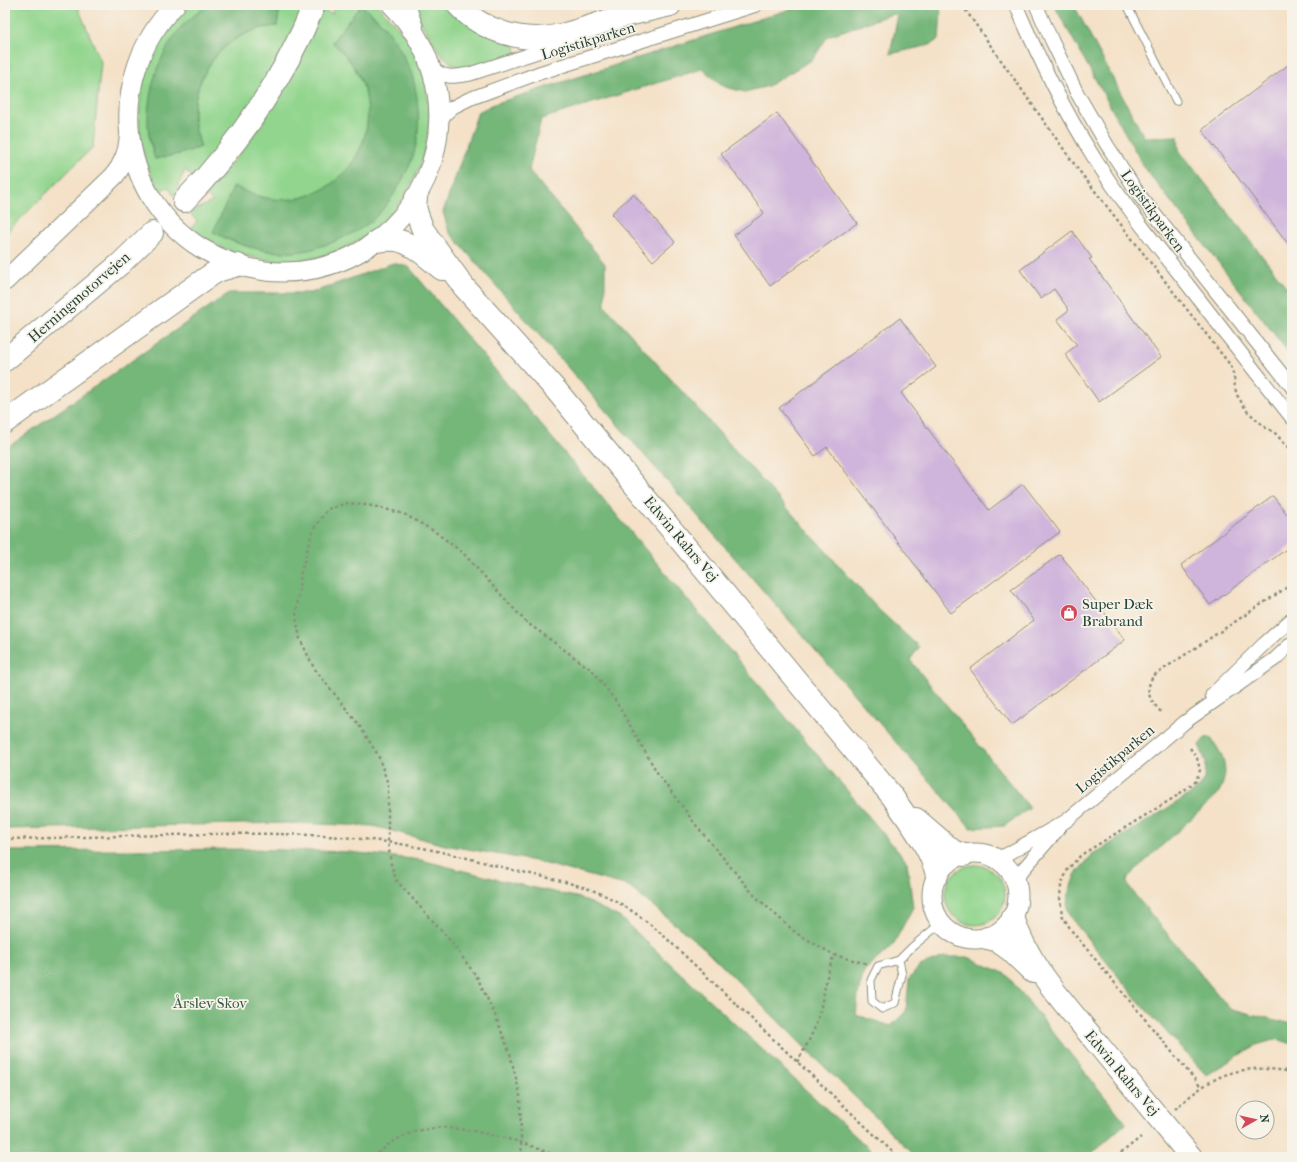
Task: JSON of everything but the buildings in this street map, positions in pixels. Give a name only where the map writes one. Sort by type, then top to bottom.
[{"type":"highway","points":[[184,201],[201,184],[232,146],[267,95],[290,55],[314,5]]},
{"type":"highway","points":[[404,5],[412,28]]},
{"type":"highway","points":[[458,5],[468,14],[494,30],[510,35],[543,38],[560,36],[619,17],[670,5]]},
{"type":"highway","points":[[416,198],[415,206],[423,230],[464,287]]},
{"type":"highway","name":"Herningmotorvejen","points":[[5,360],[120,264],[152,233]]},
{"type":"highway","points":[[377,241],[396,240],[406,244],[423,254],[464,287]]},
{"type":"highway","points":[[5,422],[205,279],[218,271],[238,265]]},
{"type":"highway","name":"Edwin Rahrs Vej","points":[[464,287],[561,396],[892,796]]},
{"type":"highway","points":[[892,796],[953,851],[964,855]]},
{"type":"highway","points":[[892,796],[918,835],[934,863],[938,876]]},
{"type":"highway","points":[[1013,917],[1016,927],[1030,955],[1053,990]]},
{"type":"highway","points":[[987,938],[996,940],[1010,950],[1053,990]]},
{"type":"highway","name":"Edwin Rahrs Vej","points":[[1053,990],[1191,1157]]},
{"type":"street","points":[[175,5],[154,30],[134,73],[128,120],[137,168],[154,201],[170,222],[182,234],[204,250],[223,260],[251,268],[277,272],[291,272],[330,265],[354,255],[377,241],[398,221],[416,198],[426,178],[434,158],[439,125],[439,105],[436,86],[426,53],[412,28],[392,5]]},
{"type":"street","name":"Logistikparken","points":[[431,67],[445,76],[470,74],[622,25],[674,5]]},
{"type":"street","name":"Logistikparken","points":[[439,125],[445,114],[469,99],[539,73],[756,5]]},
{"type":"street","name":"Logistikparken","points":[[1016,5],[1034,46],[1060,98],[1093,155],[1126,204],[1160,250],[1292,418]]},
{"type":"street","name":"Logistikparken","points":[[1036,5],[1077,93],[1107,145],[1140,196],[1292,387]]},
{"type":"street","points":[[5,280],[114,176],[125,159],[130,136]]},
{"type":"street","name":"Logistikparken","points":[[1185,722],[1264,644],[1292,619]]},
{"type":"street","name":"Logistikparken","points":[[1016,883],[1020,873],[1066,821],[1185,722],[1275,659],[1292,644]]},
{"type":"street","name":"Logistikparken","points":[[995,858],[1006,855],[1066,821]]},
{"type":"street","points":[[974,853],[985,854],[995,858],[1004,864],[1016,883],[1018,900],[1013,917],[1002,930],[987,938],[972,939],[958,936],[941,923],[934,908],[932,900],[934,883],[942,868],[949,862],[964,855],[974,853]]},
{"type":"lane","points":[[1127,5],[1176,101]]},
{"type":"lane","points":[[898,960],[902,975],[895,1003],[882,1009],[872,1001],[871,980],[878,966],[898,960],[941,923]]},
{"type":"path","points":[[962,5],[1077,168],[1231,366],[1237,394],[1247,410],[1266,428],[1282,438],[1292,452]]},
{"type":"path","points":[[522,1157],[520,1094],[510,1054],[495,1015],[478,977],[448,938],[396,880],[391,864],[388,842],[388,784],[378,756],[359,725],[314,668],[300,639],[296,617],[301,572],[313,530],[328,509],[348,503],[374,506],[404,514],[434,531],[463,553],[525,621],[592,671],[615,700],[658,774],[699,829],[754,895],[796,933],[834,955],[878,966]]},
{"type":"path","points":[[1161,712],[1154,704],[1148,693],[1148,687],[1153,676],[1292,584]]},
{"type":"path","points":[[1190,748],[1199,763],[1200,770],[1196,781],[1175,797],[1081,856],[1068,869],[1061,885],[1060,898],[1062,915],[1071,930],[1201,1087]]},
{"type":"path","points":[[5,839],[249,833],[330,836],[388,842],[474,859],[590,890],[613,900],[642,917],[664,936],[898,1157]]},
{"type":"path","points":[[797,1062],[810,1042],[819,1016],[830,965],[834,955]]},
{"type":"path","points":[[1174,1110],[1201,1087],[1226,1074],[1249,1069],[1272,1069],[1292,1072]]},
{"type":"path","points":[[373,1157],[392,1142],[415,1131],[442,1127],[473,1131],[521,1142],[559,1157]]},
{"type":"path","points":[[1116,1157],[1140,1137]]},
{"type":"green space","points":[[5,5],[77,5],[101,62],[93,147],[5,234]]},
{"type":"green space","points":[[191,5],[209,5],[181,27],[150,101],[148,126],[150,142],[155,159],[179,154],[201,147],[194,123],[194,106],[197,92],[208,67],[226,46],[237,38],[250,32],[277,26],[280,5],[300,5],[307,8],[285,53],[196,180],[185,170],[174,196],[168,187],[160,191],[151,175],[146,162],[139,116],[141,95],[153,55],[163,37],[176,20]]},
{"type":"green space","points":[[209,5],[280,5],[277,26],[250,32],[237,38],[216,56],[208,67],[197,92],[194,106],[194,123],[201,147],[179,154],[155,159],[148,126],[151,91],[156,73],[162,57],[171,41],[194,15]]},
{"type":"green space","points":[[333,5],[361,5],[377,5],[399,28],[410,44],[427,91],[427,136],[414,178],[390,214],[356,241],[315,258],[270,260],[222,247],[191,228],[197,221],[189,213],[213,201],[205,195],[241,152],[263,122],[323,10],[332,14]],"holes":[[[361,5],[377,18],[389,32],[371,222],[331,243],[295,252],[269,251],[249,247],[231,241],[214,232],[234,186],[252,195],[266,199],[296,199],[318,192],[337,179],[353,162],[363,141],[368,119],[366,95],[355,68],[346,56],[332,42]]]},
{"type":"green space","points":[[361,5],[376,18],[398,46],[413,76],[418,106],[418,135],[414,153],[402,181],[390,200],[377,216],[363,227],[334,242],[304,251],[274,252],[253,248],[213,232],[234,186],[270,199],[303,197],[331,184],[352,162],[365,135],[367,103],[357,72],[332,42]]},
{"type":"green space","points":[[412,5],[446,5],[449,10],[515,46],[516,53],[467,69],[459,68],[440,53],[413,10]]},
{"type":"green space","points":[[803,5],[938,5],[941,13],[939,39],[930,45],[890,54],[898,15],[892,14],[828,36],[813,59],[768,86],[745,92],[725,87],[702,69],[541,119],[529,170],[605,264],[605,306],[878,609],[919,647],[910,660],[1030,808],[1004,826],[971,828],[449,232],[443,212],[478,112],[494,104]]},
{"type":"green space","points":[[1054,5],[1074,5],[1144,137],[1178,136],[1179,150],[1292,294],[1292,357],[1144,167]]},
{"type":"green space","points":[[393,263],[409,267],[907,862],[913,907],[893,945],[864,971],[858,995],[856,1015],[891,1026],[906,1011],[909,979],[920,966],[944,957],[968,957],[1006,974],[1126,1123],[1091,1154],[1086,1157],[916,1157],[703,947],[628,886],[535,861],[445,845],[373,826],[287,823],[5,829],[5,449],[229,293],[311,293]]},
{"type":"green space","points":[[1210,737],[1222,758],[1225,772],[1224,779],[1217,795],[1128,877],[1127,883],[1135,895],[1229,1008],[1292,1024],[1292,1044],[1277,1039],[1256,1045],[1206,1075],[1139,1002],[1070,917],[1067,907],[1068,895],[1075,875],[1091,856],[1195,791],[1205,779],[1206,762],[1199,745],[1205,738]]},
{"type":"green space","name":"Årslev Skov","points":[[250,849],[350,852],[421,860],[580,898],[621,918],[878,1157],[5,1157],[5,851]]},
{"type":"green space","points":[[975,865],[992,870],[1000,878],[1005,895],[1000,912],[992,920],[975,925],[958,920],[950,912],[945,895],[950,878],[958,870]]},
{"type":"place","name":"Super Dæk Brabrand","points":[[1069,613]]}]
